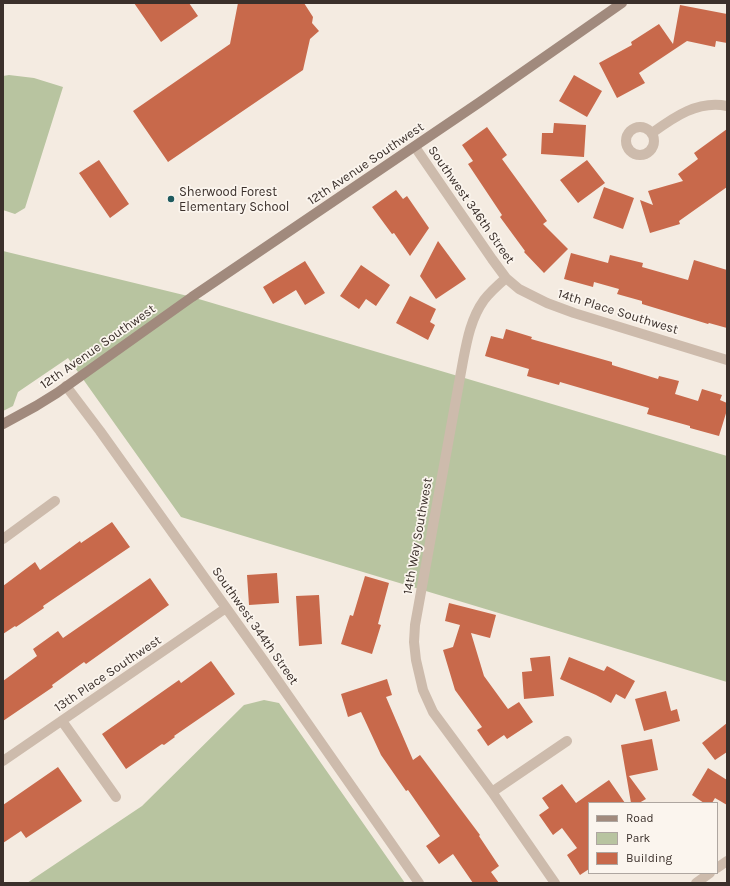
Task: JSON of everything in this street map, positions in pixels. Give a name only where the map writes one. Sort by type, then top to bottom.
[{"type":"street","name":"12th Avenue Southwest","points":[[3,424],[36,406],[66,386],[192,297],[415,147],[622,3]]},
{"type":"street","points":[[652,133],[672,118],[699,107],[711,105],[727,106]]},
{"type":"street","name":"Southwest 346th Street","points":[[415,147],[506,278]]},
{"type":"street","name":"14th Place Southwest","points":[[506,278],[519,289],[547,304],[727,360]]},
{"type":"street","name":"14th Way Southwest","points":[[506,278],[483,302],[471,324],[468,335],[422,583],[415,625],[414,642],[423,690],[433,712],[492,792],[555,883]]},
{"type":"street","name":"Southwest 344th Street","points":[[66,386],[100,431],[226,608],[419,883]]},
{"type":"street","points":[[3,539],[55,501]]},
{"type":"street","name":"13th Place Southwest","points":[[3,761],[226,608]]},
{"type":"street","points":[[62,721],[116,797]]},
{"type":"street","points":[[492,792],[567,741]]},
{"type":"street","points":[[718,867],[727,861]]},
{"type":"street","points":[[696,883],[709,874]]},
{"type":"green space","points":[[9,75],[34,78],[63,87],[25,208],[15,214],[3,210],[3,76]]},
{"type":"green space","points":[[3,251],[192,297],[727,456],[727,682],[181,517],[68,358],[18,392],[13,406],[3,411]]},
{"type":"green space","points":[[264,700],[279,703],[405,883],[27,883],[142,806],[244,705]]},
{"type":"building","points":[[134,3],[189,3],[198,16],[161,42]]},
{"type":"building","points":[[238,3],[304,3],[313,17],[312,23],[319,31],[310,39],[303,70],[168,162],[133,111],[230,44]]},
{"type":"building","points":[[680,5],[727,14],[727,43],[716,41],[715,47],[687,41],[639,73],[645,83],[617,98],[599,63],[632,45],[631,42],[659,24],[673,44]]},
{"type":"building","points":[[574,75],[602,91],[587,117],[559,101]]},
{"type":"building","points":[[554,123],[586,125],[584,157],[541,154],[542,133],[553,133]]},
{"type":"building","points":[[487,127],[507,155],[502,159],[547,221],[543,224],[568,249],[544,273],[524,252],[525,251],[500,217],[502,215],[468,164],[473,161],[462,145]]},
{"type":"building","points":[[727,129],[727,187],[679,221],[680,224],[650,233],[640,200],[653,205],[648,191],[683,181],[678,174],[698,159],[694,153]]},
{"type":"building","points":[[99,160],[129,204],[110,218],[79,173]]},
{"type":"building","points":[[587,160],[605,183],[578,203],[560,180]]},
{"type":"building","points":[[604,187],[634,198],[623,229],[593,218]]},
{"type":"building","points":[[396,190],[403,199],[407,196],[429,228],[410,256],[394,233],[392,234],[372,207]]},
{"type":"building","points":[[438,241],[466,279],[436,299],[420,276]]},
{"type":"building","points":[[571,253],[608,263],[610,255],[643,263],[642,267],[688,280],[694,260],[727,270],[727,328],[708,324],[642,304],[642,301],[617,294],[619,289],[594,282],[593,287],[564,279]]},
{"type":"building","points":[[305,261],[325,293],[305,305],[296,290],[273,304],[263,287]]},
{"type":"building","points":[[361,265],[390,285],[376,306],[366,299],[359,309],[340,296]]},
{"type":"building","points":[[410,296],[436,309],[430,322],[435,325],[428,340],[396,323]]},
{"type":"building","points":[[506,329],[532,337],[531,339],[612,362],[612,365],[658,379],[659,376],[679,381],[675,394],[698,401],[702,389],[722,395],[720,400],[727,403],[727,410],[719,436],[647,414],[649,408],[560,382],[559,385],[527,376],[529,369],[485,356],[491,336],[503,339]]},
{"type":"building","points":[[112,522],[130,547],[43,606],[44,608],[3,634],[3,586],[35,562],[40,570],[80,541],[81,543]]},
{"type":"building","points":[[277,573],[279,603],[249,605],[247,575]]},
{"type":"building","points":[[365,576],[389,583],[378,624],[381,625],[372,654],[341,644],[350,615],[353,616]]},
{"type":"building","points":[[150,578],[169,605],[86,664],[84,662],[52,685],[53,687],[3,721],[3,681],[37,656],[33,649],[58,631],[63,638]]},
{"type":"building","points":[[319,595],[322,644],[299,646],[296,596]]},
{"type":"building","points":[[449,603],[496,615],[490,638],[471,633],[484,676],[508,709],[519,702],[533,722],[507,739],[504,735],[488,746],[477,730],[482,727],[455,690],[443,650],[453,647],[460,625],[445,621]]},
{"type":"building","points":[[550,656],[554,696],[524,699],[522,672],[532,671],[530,658]]},
{"type":"building","points":[[569,657],[604,671],[607,666],[635,681],[625,699],[616,694],[611,703],[560,679]]},
{"type":"building","points":[[211,661],[235,694],[174,736],[175,737],[164,745],[162,744],[126,769],[102,734],[179,680],[181,683]]},
{"type":"building","points":[[387,679],[392,695],[386,697],[413,760],[420,755],[480,835],[479,836],[499,866],[491,872],[499,883],[473,883],[453,854],[439,864],[426,846],[440,836],[408,790],[406,791],[381,755],[361,712],[348,717],[341,694]]},
{"type":"building","points":[[666,691],[671,711],[677,709],[680,721],[644,731],[635,699]]},
{"type":"building","points":[[727,723],[727,752],[715,760],[702,743]]},
{"type":"building","points":[[652,739],[658,770],[629,776],[646,799],[641,802],[631,802],[621,745]]},
{"type":"building","points":[[58,767],[82,801],[26,838],[21,831],[3,843],[3,805]]},
{"type":"building","points":[[708,768],[727,780],[727,805],[715,798],[713,802],[702,802],[692,795]]},
{"type":"building","points":[[609,780],[624,802],[588,802],[588,870],[580,875],[567,855],[577,848],[562,828],[553,835],[539,815],[549,808],[542,798],[562,784],[576,803]]},
{"type":"place","name":"Sherwood Forest Elementary School","points":[[171,199]]}]
